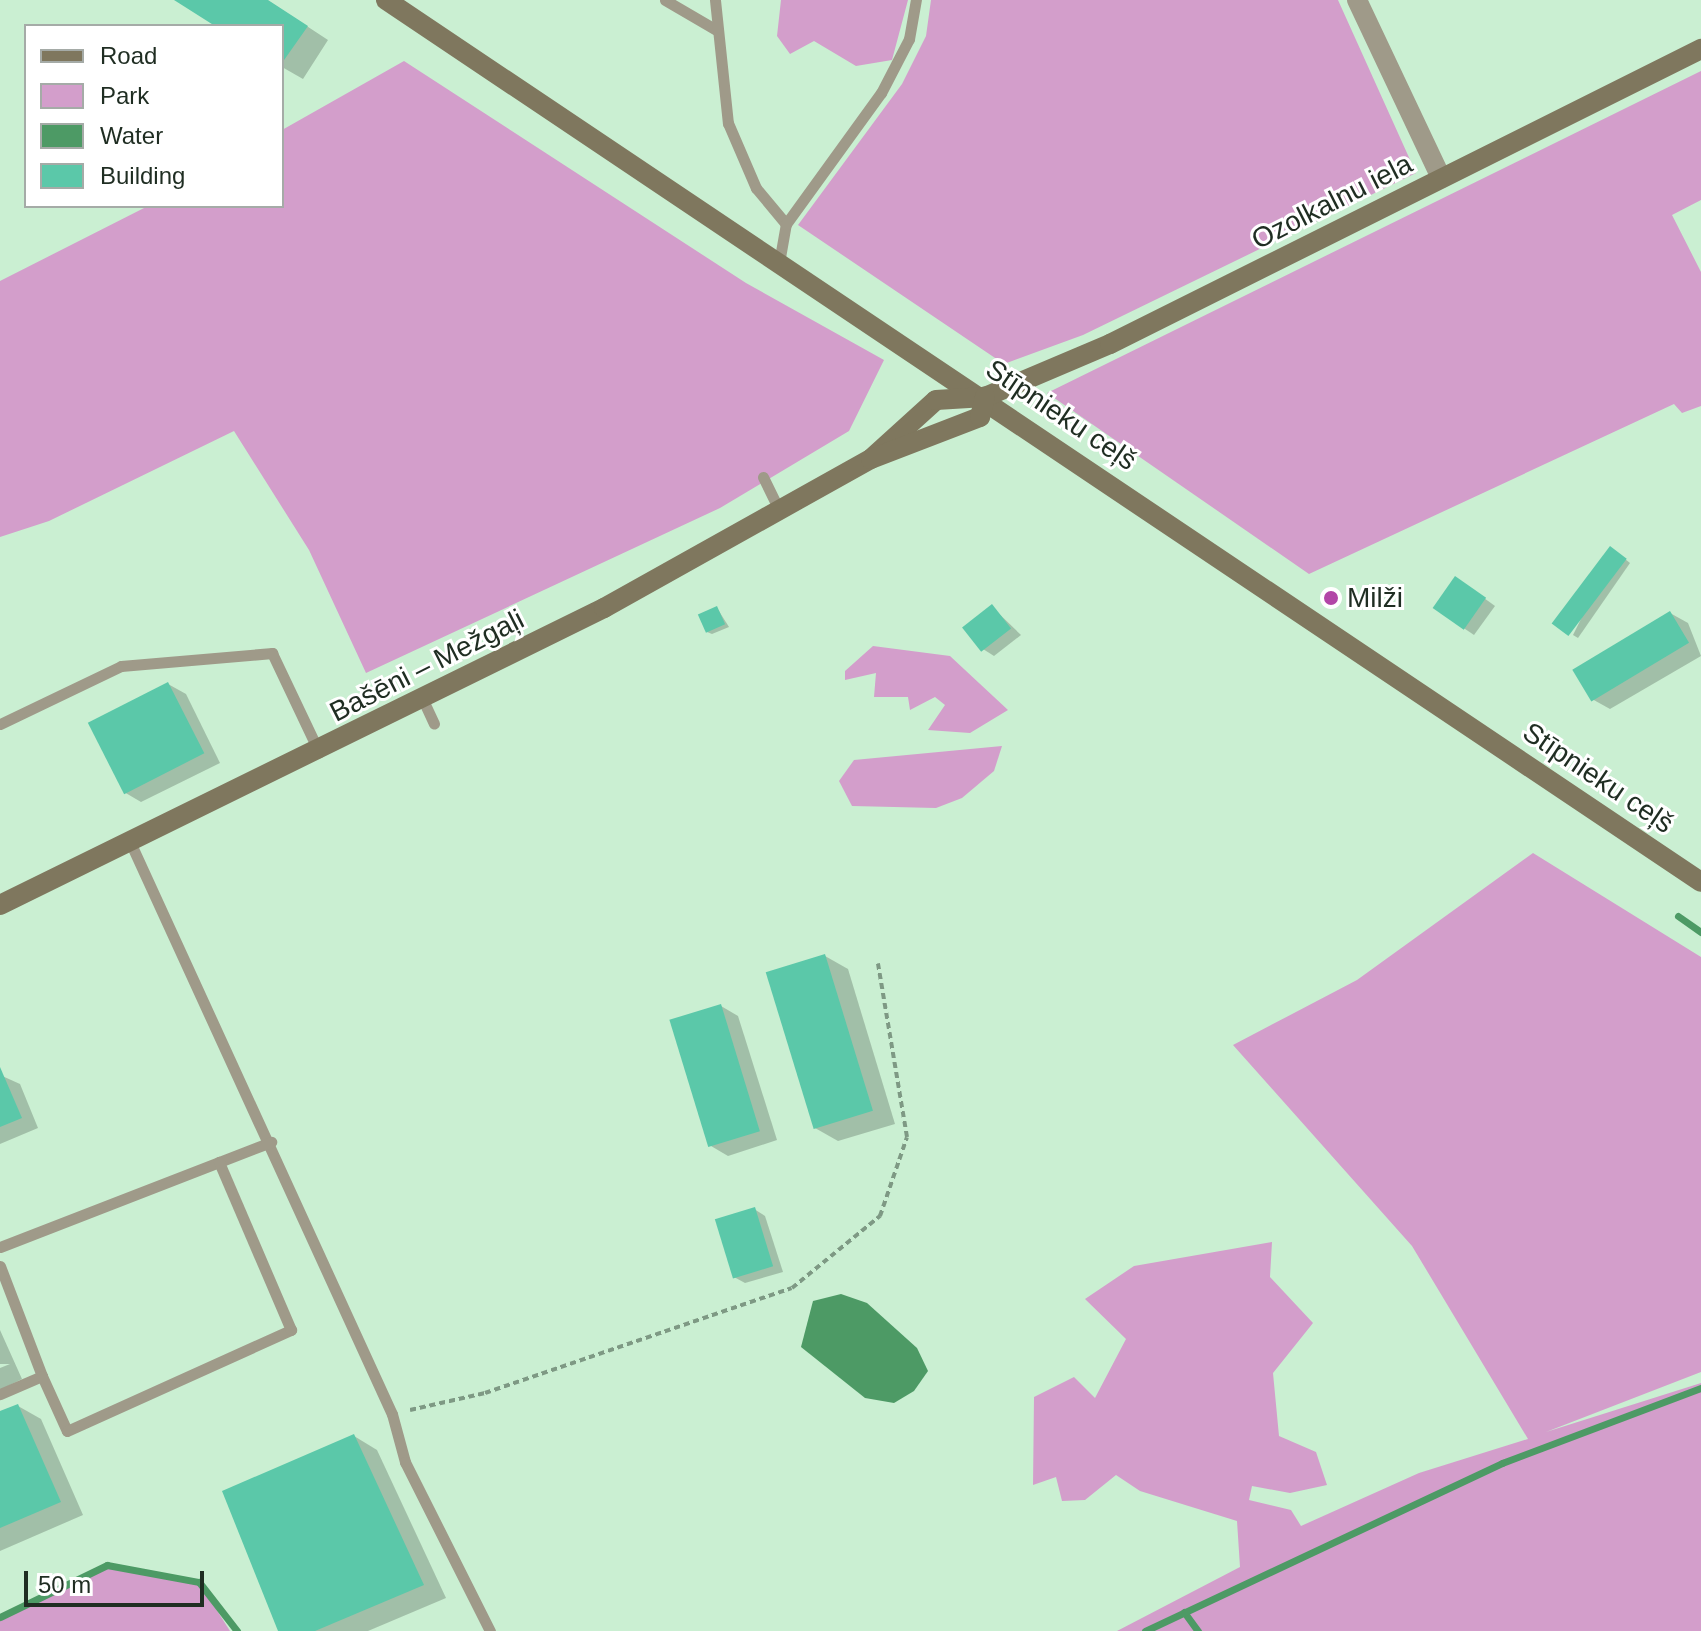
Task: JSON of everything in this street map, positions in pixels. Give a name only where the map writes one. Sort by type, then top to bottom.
[{"type":"street","name":"Stīpnieku ceļš","points":[[386,0],[985,397],[1701,882]]},
{"type":"street","points":[[1357,0],[1441,178]]},
{"type":"street","name":"Ozolkalnu iela","points":[[985,397],[1110,344],[1701,49]]},
{"type":"street","name":"Bašēni – Mežgaļi","points":[[0,905],[423,700],[871,459],[980,417],[985,397],[936,400],[871,459]]},
{"type":"lane","points":[[665,0],[718,31]]},
{"type":"lane","points":[[715,0],[728,123],[756,188],[786,224]]},
{"type":"lane","points":[[779,263],[786,224],[881,93],[909,39],[916,0]]},
{"type":"lane","points":[[763,477],[779,510]]},
{"type":"lane","points":[[0,724],[121,666],[272,653],[319,752]]},
{"type":"lane","points":[[423,700],[434,724]]},
{"type":"lane","points":[[131,844],[271,1142],[392,1414],[405,1462],[490,1631]]},
{"type":"lane","points":[[0,1247],[271,1142]]},
{"type":"lane","points":[[0,1266],[42,1376],[67,1431],[291,1330],[219,1162]]},
{"type":"lane","points":[[0,1394],[42,1376]]},
{"type":"path","points":[[392,1414],[485,1393],[792,1288],[880,1216],[907,1137],[878,963]]},
{"type":"green space","points":[[781,0],[908,0],[892,60],[856,66],[814,41],[790,54],[777,36]]},
{"type":"green space","points":[[931,0],[1338,0],[1416,173],[1083,335],[1004,364],[798,225],[902,84],[926,36]]},
{"type":"green space","points":[[404,61],[746,283],[884,360],[849,431],[720,508],[366,673],[309,550],[234,431],[49,521],[0,537],[0,281],[144,208],[284,208],[284,129]]},
{"type":"green space","points":[[1701,71],[1701,200],[1672,215],[1701,272],[1701,406],[1682,413],[1674,404],[1309,574],[1047,393]]},
{"type":"green space","points":[[873,646],[950,656],[1008,710],[970,733],[928,730],[945,705],[935,697],[910,710],[908,697],[874,697],[876,673],[845,680],[845,671]]},
{"type":"green space","points":[[1002,746],[994,771],[962,798],[936,808],[852,806],[839,781],[854,760]]},
{"type":"green space","points":[[1533,853],[1701,957],[1701,1372],[1546,1432],[1701,1383],[1701,1631],[1117,1631],[1240,1567],[1237,1521],[1140,1491],[1116,1475],[1085,1500],[1062,1501],[1056,1477],[1033,1485],[1034,1397],[1074,1377],[1095,1398],[1126,1339],[1085,1299],[1134,1266],[1272,1242],[1270,1277],[1313,1323],[1273,1373],[1279,1436],[1316,1452],[1327,1485],[1290,1493],[1252,1486],[1249,1500],[1291,1510],[1301,1526],[1419,1473],[1528,1439],[1412,1246],[1233,1045],[1357,980]]},
{"type":"green space","points":[[107,1565],[199,1582],[230,1631],[0,1631],[0,1617]]},
{"type":"water","points":[[841,1294],[867,1303],[917,1348],[928,1371],[914,1391],[894,1403],[865,1398],[801,1347],[813,1301]]},
{"type":"building","points":[[174,0],[268,0],[308,26],[284,60],[284,24],[212,24]]},
{"type":"building","points":[[1610,546],[1627,559],[1568,636],[1552,623]]},
{"type":"building","points":[[1455,576],[1486,598],[1464,630],[1433,608]]},
{"type":"building","points":[[992,604],[1011,628],[981,652],[962,627]]},
{"type":"building","points":[[717,606],[725,624],[706,633],[698,615]]},
{"type":"building","points":[[1670,611],[1689,643],[1591,701],[1572,670]]},
{"type":"building","points":[[168,682],[204,753],[124,794],[88,723]]},
{"type":"building","points":[[825,954],[873,1111],[814,1129],[766,972]]},
{"type":"building","points":[[721,1004],[760,1131],[708,1147],[669,1020]]},
{"type":"building","points":[[0,1067],[22,1118],[0,1127]]},
{"type":"building","points":[[755,1207],[773,1266],[733,1279],[715,1219]]},
{"type":"building","points":[[18,1404],[61,1502],[0,1528],[0,1411]]},
{"type":"building","points":[[354,1434],[424,1585],[315,1631],[278,1631],[222,1491]]},
{"type":"waterway","points":[[1678,916],[1701,932]]},
{"type":"waterway","points":[[1145,1631],[1502,1463],[1701,1388]]},
{"type":"waterway","points":[[0,1617],[107,1565],[199,1582],[237,1631]]},
{"type":"waterway","points":[[1184,1612],[1198,1631]]},
{"type":"place","name":"Milži","points":[[1331,598]]}]
